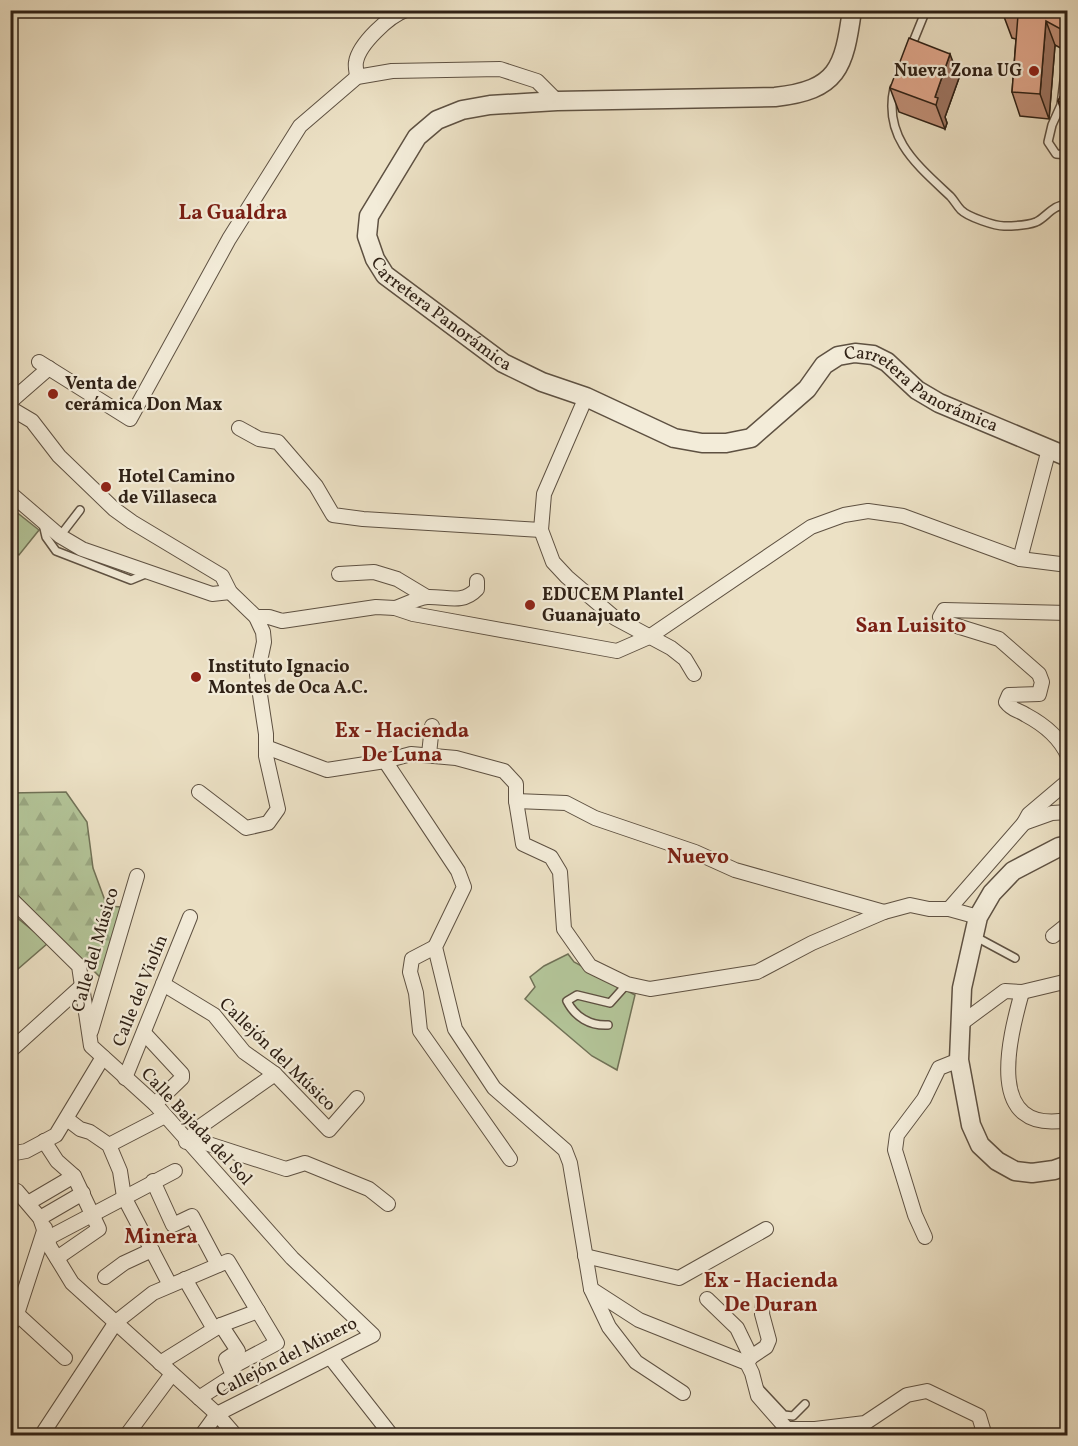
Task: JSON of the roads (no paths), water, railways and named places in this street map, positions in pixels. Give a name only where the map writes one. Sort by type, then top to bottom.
[{"type":"street","points":[[357,77],[356,62],[364,43],[397,14],[406,10]]},
{"type":"street","name":"Carretera Panorámica","points":[[852,10],[847,48],[836,73],[819,87],[801,94],[775,97],[557,101],[490,105],[462,110],[437,120],[417,137],[369,216],[367,236],[375,259],[385,275],[503,363],[542,382],[586,397],[674,438],[702,443],[726,443],[751,438],[807,389],[824,365],[838,356],[855,353],[873,355],[887,362],[916,390],[939,403],[1068,457]]},
{"type":"street","points":[[10,402],[44,365],[130,419],[229,238],[300,126],[357,77],[392,71],[500,69],[537,81],[557,101]]},
{"type":"street","points":[[586,397],[544,494],[541,530],[553,562],[615,618],[670,648],[685,659],[694,674]]},
{"type":"street","points":[[10,408],[32,421],[59,456],[114,509],[222,576],[230,592],[256,617],[263,632],[264,642],[257,675],[266,756],[278,809],[268,823],[246,828],[199,792]]},
{"type":"street","points":[[239,428],[259,439],[278,442],[316,486],[333,515],[363,519],[541,530]]},
{"type":"street","points":[[1020,559],[1049,449]]},
{"type":"street","points":[[10,493],[60,536],[82,549],[212,594],[230,592]]},
{"type":"street","points":[[256,617],[269,617],[282,621],[376,607],[395,608],[413,614],[617,651],[649,638],[812,527],[844,515],[868,511],[903,516],[1020,559],[1068,565]]},
{"type":"street","points":[[339,574],[374,572],[397,579],[427,597],[448,600],[471,596],[477,589],[477,581]]},
{"type":"street","points":[[395,608],[427,597]]},
{"type":"street","points":[[1068,613],[944,610],[940,616],[944,622],[999,639],[1039,674],[1042,682],[1040,694],[1009,696],[1006,702],[1012,710],[1023,713],[1045,726],[1068,756]]},
{"type":"street","points":[[429,754],[432,726]]},
{"type":"street","points":[[266,747],[327,770],[385,761],[411,754],[429,754],[456,758],[504,771],[516,784],[516,801],[523,844],[551,857],[560,872],[564,929],[590,966],[627,984],[650,989],[757,972],[812,943],[885,912],[909,905],[929,909],[949,909],[978,916]]},
{"type":"street","points":[[385,761],[458,871],[464,887],[435,946],[412,959],[410,972],[416,993],[420,1031],[510,1159]]},
{"type":"street","points":[[949,909],[1024,823],[1029,814],[1068,781]]},
{"type":"street","points":[[516,801],[566,803],[596,818],[694,852],[735,870],[885,912]]},
{"type":"street","points":[[1024,823],[1052,813],[1068,812]]},
{"type":"street","points":[[1068,845],[1059,846],[1013,871],[992,893],[978,916],[962,988],[959,1025],[959,1060],[970,1125],[980,1145],[997,1161],[1015,1171],[1032,1173],[1054,1170],[1068,1165]]},
{"type":"street","name":"Calle del Músico","points":[[90,1035],[137,876]]},
{"type":"street","name":"Calle Bajada del Sol","points":[[10,898],[80,966],[91,1046],[155,1104],[292,1258],[374,1335]]},
{"type":"street","name":"Calle del Violín","points":[[125,1078],[190,917]]},
{"type":"street","points":[[1053,936],[1068,924]]},
{"type":"street","points":[[435,946],[455,1029],[494,1088],[565,1150],[570,1163],[591,1289],[609,1327],[636,1362],[683,1393]]},
{"type":"street","points":[[959,1025],[1005,991],[1022,992],[1068,981]]},
{"type":"street","name":"Callejón del Músico","points":[[163,984],[214,1015],[244,1052],[274,1074],[329,1130],[357,1098]]},
{"type":"street","points":[[10,1051],[83,985]]},
{"type":"street","points":[[1022,992],[1010,1035],[1008,1076],[1014,1106],[1031,1118],[1055,1122],[1068,1120]]},
{"type":"street","points":[[144,1033],[182,1074],[182,1078],[155,1104]]},
{"type":"street","points":[[10,1154],[26,1151],[56,1135],[103,1058]]},
{"type":"street","points":[[925,1237],[915,1215],[895,1150],[897,1134],[924,1098],[939,1068],[959,1060]]},
{"type":"street","points":[[274,1074],[201,1126],[188,1140],[286,1169],[305,1162],[369,1190],[388,1204]]},
{"type":"street","points":[[109,1145],[165,1116]]},
{"type":"street","points":[[67,1119],[109,1145],[120,1171],[124,1197],[170,1285]]},
{"type":"street","points":[[45,1141],[57,1161],[74,1176],[99,1229],[57,1258]]},
{"type":"street","points":[[44,1228],[93,1214],[176,1171]]},
{"type":"street","points":[[28,1203],[74,1176]]},
{"type":"street","points":[[153,1181],[173,1225],[192,1216],[258,1311],[277,1343],[230,1368]]},
{"type":"street","points":[[10,1188],[17,1191],[28,1203],[44,1228],[50,1248],[72,1283],[217,1414],[236,1436]]},
{"type":"street","points":[[65,1358],[14,1320],[44,1228],[83,1193]]},
{"type":"street","points":[[585,1256],[679,1278],[766,1229]]},
{"type":"street","points":[[105,1277],[124,1263],[152,1250]]},
{"type":"street","points":[[41,1436],[116,1322],[153,1293],[223,1263]]},
{"type":"street","points":[[185,1279],[217,1327],[238,1351],[226,1359],[233,1376],[199,1398]]},
{"type":"street","points":[[591,1289],[639,1320],[749,1360]]},
{"type":"street","points":[[707,1299],[737,1328],[749,1360],[758,1396],[786,1429],[815,1429],[865,1423],[907,1395],[927,1391],[979,1416],[985,1436]]},
{"type":"street","points":[[749,1360],[766,1347],[769,1340],[762,1314],[763,1303]]},
{"type":"street","points":[[160,1363],[217,1327],[258,1311]]},
{"type":"street","name":"Callejón del Minero","points":[[217,1414],[374,1335]]},
{"type":"street","points":[[330,1357],[392,1436]]},
{"type":"street","points":[[126,1436],[172,1374]]},
{"type":"street","points":[[201,1436],[217,1414]]},
{"type":"lane","points":[[908,55],[926,10]]},
{"type":"lane","points":[[1067,56],[1061,105],[1052,125],[1048,142],[1056,154],[1068,155]]},
{"type":"lane","points":[[898,77],[890,103],[896,133],[910,158],[951,197],[962,212],[1002,226],[1037,222],[1055,208],[1068,203]]},
{"type":"lane","points":[[60,536],[80,510]]},
{"type":"lane","points":[[43,521],[46,537],[56,551],[131,580],[149,572]]},
{"type":"lane","points":[[974,936],[1015,958]]},
{"type":"lane","points":[[608,1024],[596,1025],[572,1012],[567,1001],[577,994],[610,1003],[627,984]]},
{"type":"lane","points":[[756,1386],[784,1415],[794,1416],[805,1404]]},
{"type":"place","name":"Nueva Zona UG","points":[[1034,71]]},
{"type":"place","name":"Venta de cerámica Don Max","points":[[53,394]]},
{"type":"place","name":"Hotel Camino de Villaseca","points":[[106,487]]},
{"type":"place","name":"EDUCEM Plantel Guanajuato","points":[[530,605]]},
{"type":"place","name":"Instituto Ignacio Montes de Oca A.C.","points":[[196,677]]},
{"type":"district","name":"La Gualdra","points":[[233,213]]},
{"type":"district","name":"San Luisito","points":[[911,626]]},
{"type":"district","name":"Ex - Hacienda De Luna","points":[[402,743]]},
{"type":"district","name":"Nuevo","points":[[698,857]]},
{"type":"district","name":"Minera","points":[[161,1237]]},
{"type":"district","name":"Ex - Hacienda De Duran","points":[[771,1293]]}]
